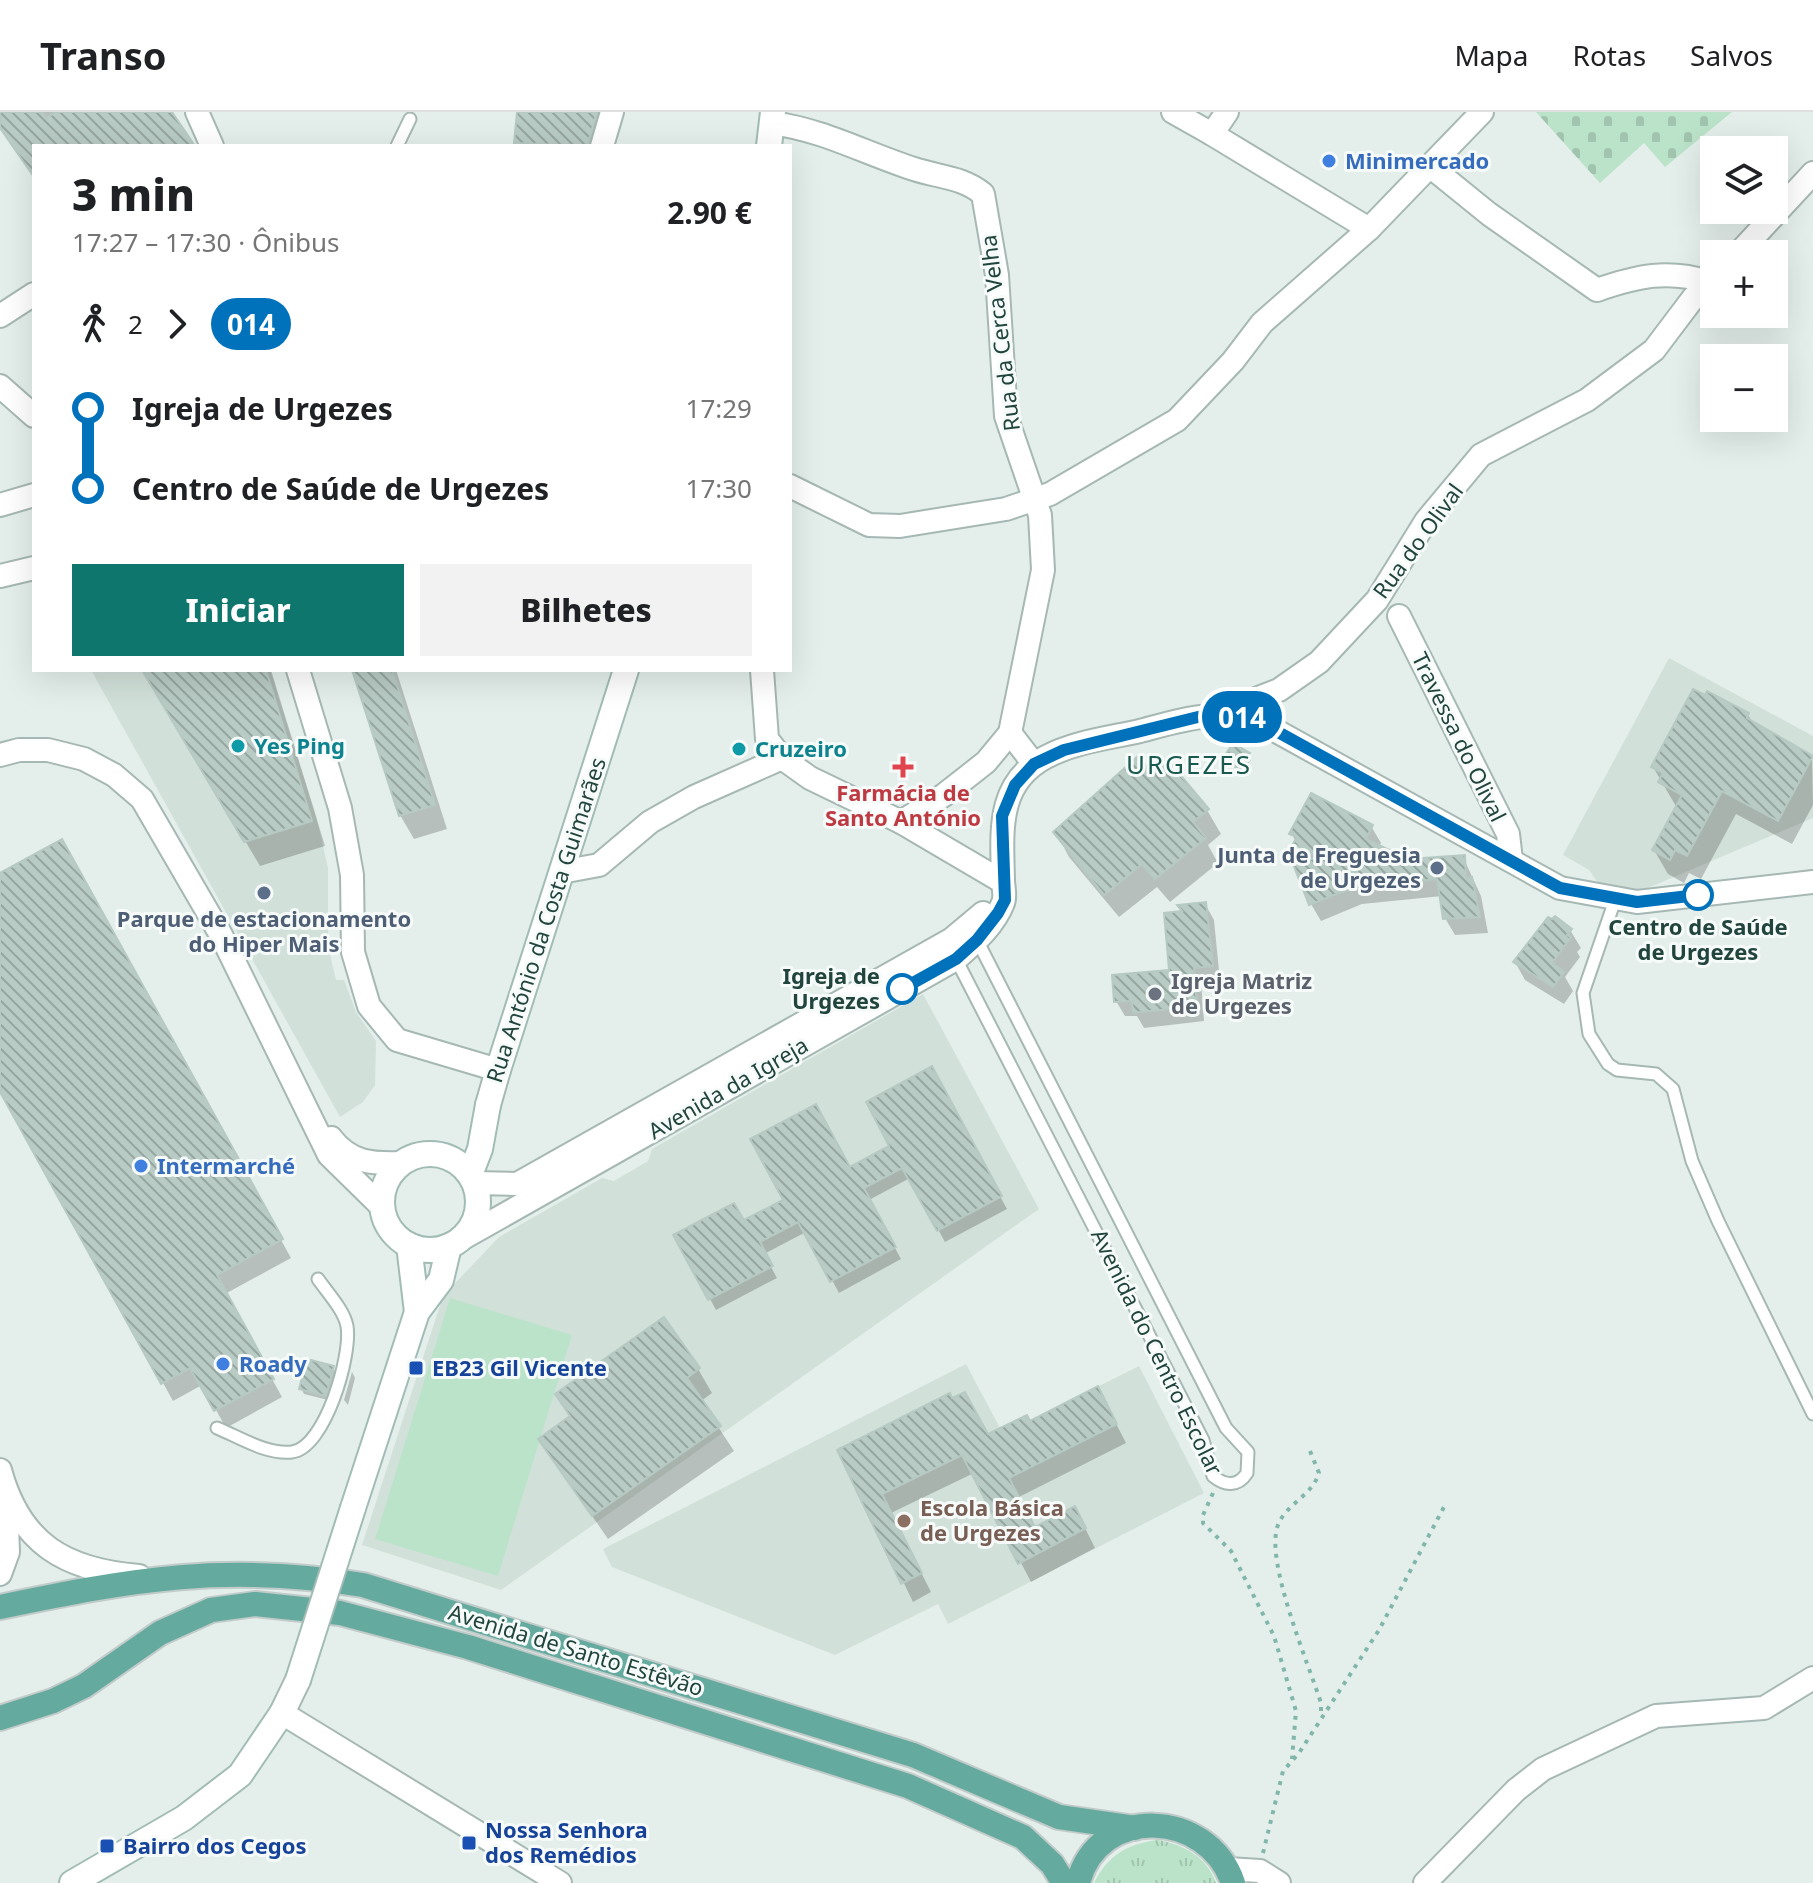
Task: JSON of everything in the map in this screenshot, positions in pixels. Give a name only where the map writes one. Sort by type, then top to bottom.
[{"type":"main road","name":"Rua António da Costa Guimarães","points":[[444,1156],[468,1136],[488,1105],[625,672]]},
{"type":"main road","points":[[472,1179],[488,1105]]},
{"type":"main road","points":[[72,1883],[184,1818],[240,1775],[282,1713],[298,1680],[417,1312],[441,1280],[454,1243],[477,1215],[478,1198],[472,1179],[458,1163],[444,1156],[415,1156],[402,1163],[387,1183],[382,1207],[387,1222],[409,1245],[422,1249],[454,1243]]},
{"type":"main road","points":[[409,1245],[417,1312]]},
{"type":"main road","name":"Avenida de Santo Estêvão","points":[[0,1607],[151,1577],[250,1573],[304,1576],[363,1585],[913,1755],[1059,1817],[1135,1828],[1151,1825],[1181,1829],[1208,1844],[1231,1876]]},
{"type":"main road","name":"Avenida de Santo Estêvão","points":[[0,1718],[31,1710],[74,1691],[160,1633],[211,1610],[255,1604],[340,1613],[468,1647],[908,1786],[1023,1837],[1038,1849],[1064,1883]]},
{"type":"main road","points":[[1078,1883],[1089,1860],[1101,1845],[1135,1828]]},
{"type":"street","points":[[197,112],[211,144]]},
{"type":"street","points":[[603,144],[612,112]]},
{"type":"street","points":[[1173,112],[1369,229]]},
{"type":"street","points":[[1212,134],[1227,112]]},
{"type":"street","points":[[792,487],[869,525],[900,526],[1037,500],[1177,420],[1233,361],[1262,323],[1369,229],[1482,112]]},
{"type":"street","name":"Rua da Cerca Velha","points":[[771,127],[808,128],[914,169],[970,183],[983,194],[997,275],[1006,416],[1012,441],[1037,500]]},
{"type":"street","points":[[1431,167],[1489,214],[1597,290],[1638,276],[1681,273],[1700,277]]},
{"type":"street","points":[[1751,240],[1813,173]]},
{"type":"street","name":"Rua do Olival","points":[[1034,764],[1074,747],[1217,714],[1279,690],[1319,662],[1377,600],[1426,521],[1481,455],[1587,400],[1654,350],[1700,294]]},
{"type":"street","points":[[0,316],[32,297]]},
{"type":"street","points":[[0,386],[32,414]]},
{"type":"street","points":[[0,505],[32,496]]},
{"type":"street","points":[[901,822],[944,795],[986,762],[1010,733],[1043,570],[1037,500]]},
{"type":"street","points":[[0,576],[32,568]]},
{"type":"street","name":"Travessa do Olival","points":[[1399,616],[1508,834],[1511,860]]},
{"type":"street","points":[[299,672],[340,808],[352,875],[353,952],[369,1006],[397,1040],[498,1070]]},
{"type":"street","points":[[762,672],[767,739],[782,758],[810,778],[901,822],[1003,882]]},
{"type":"street","points":[[1269,727],[1279,690]]},
{"type":"street","points":[[1217,714],[1269,727],[1560,888],[1637,902],[1813,882]]},
{"type":"street","points":[[1010,733],[1034,764]]},
{"type":"street","points":[[0,755],[48,750],[84,759],[114,775],[142,799],[221,935],[329,1155],[362,1191],[382,1207]]},
{"type":"street","points":[[561,872],[599,865],[613,850],[672,809],[782,758]]},
{"type":"street","name":"Avenida da Igreja","points":[[454,1243],[956,959],[977,940],[1005,900],[1001,830],[1007,801],[1015,785],[1034,764]]},
{"type":"street","name":"Avenida da Igreja","points":[[472,1179],[517,1184],[952,939],[979,919],[1003,882]]},
{"type":"street","points":[[306,1106],[339,1148],[352,1158],[371,1164],[402,1163]]},
{"type":"street","points":[[0,1574],[8,1552],[3,1479]]},
{"type":"street","points":[[3,1479],[31,1535],[60,1557],[99,1571],[151,1577]]},
{"type":"street","points":[[1425,1883],[1516,1790],[1558,1761],[1656,1716],[1764,1708],[1813,1678]]},
{"type":"street","points":[[282,1713],[536,1876],[560,1883]]},
{"type":"street","points":[[1231,1876],[1270,1877]]},
{"type":"lane","points":[[398,144],[410,119]]},
{"type":"lane","points":[[1615,900],[1583,993],[1589,1034],[1601,1057],[1617,1070],[1656,1074],[1673,1089],[1688,1149],[1707,1197],[1813,1414]]},
{"type":"lane","name":"Avenida do Centro Escolar","points":[[956,959],[1203,1440],[1209,1469],[1219,1482],[1235,1483],[1243,1479],[1249,1468],[1248,1452],[1226,1428],[977,940]]},
{"type":"lane","points":[[217,1428],[276,1452],[295,1452],[311,1444],[325,1420],[348,1351],[347,1323],[318,1279]]},
{"type":"path","points":[[1310,1451],[1319,1473],[1316,1485],[1278,1525],[1275,1546],[1278,1572],[1321,1703],[1321,1718]]},
{"type":"path","points":[[1219,1482],[1206,1504],[1203,1523],[1231,1551],[1274,1636],[1296,1711],[1292,1759]]},
{"type":"path","points":[[1270,1877],[1276,1790],[1292,1759],[1408,1581],[1445,1505]]},
{"type":"shaded area","name":"Centro de Saúde de Urgezes","points":[[1669,658],[1813,736],[1813,818],[1629,896],[1603,890],[1589,870],[1563,855]]},
{"type":"shaded area","points":[[92,672],[271,672],[316,815],[328,868],[328,946],[336,980],[344,980],[356,1012],[376,1041],[375,1085],[363,1102],[340,1117]]},
{"type":"shaded area","points":[[923,994],[1039,1209],[501,1590],[362,1545],[443,1296],[499,1237],[602,1178],[614,1181],[648,1161],[652,1149]]},
{"type":"shaded area","name":"Escola Básica de Urgezes","points":[[966,1364],[1000,1428],[1027,1415],[1031,1420],[1139,1366],[1204,1493],[948,1624],[938,1604],[835,1655],[612,1567],[603,1549]]},
{"type":"green space","points":[[1536,112],[1732,112],[1665,167],[1644,143],[1600,183]]},
{"type":"green space","points":[[450,1298],[572,1335],[498,1576],[375,1539]]},
{"type":"green space","points":[[1158,1840],[1193,1853],[1206,1866],[1216,1883],[1094,1883],[1099,1873],[1120,1852],[1137,1844]]},
{"type":"building","points":[[0,112],[42,112],[46,118],[56,112],[172,112],[194,144],[32,144],[32,174],[0,128]]},
{"type":"building","points":[[517,112],[597,112],[588,144],[514,143]]},
{"type":"building","name":"Yes Ping","points":[[143,672],[267,672],[312,821],[244,842]]},
{"type":"building","points":[[353,672],[393,672],[435,805],[399,816]]},
{"type":"building","points":[[1693,689],[1705,695],[1707,691],[1749,713],[1747,718],[1813,756],[1778,821],[1722,791],[1687,856],[1675,850],[1670,860],[1652,850],[1682,795],[1658,782],[1663,773],[1651,767]]},
{"type":"building","points":[[1233,743],[1250,753],[1238,769],[1223,758]]},
{"type":"building","points":[[1138,756],[1151,772],[1167,759],[1209,809],[1193,822],[1206,838],[1155,879],[1142,864],[1104,895],[1053,832]]},
{"type":"building","points":[[1311,793],[1373,825],[1366,839],[1408,859],[1465,855],[1466,878],[1472,877],[1480,917],[1443,919],[1437,879],[1352,888],[1309,905],[1293,864],[1319,857],[1293,844],[1297,837],[1289,834]]},
{"type":"building","name":"Intermarché","points":[[62,839],[283,1239],[217,1275],[274,1379],[214,1411],[190,1368],[161,1384],[0,1092],[0,873]]},
{"type":"building","points":[[1206,902],[1213,966],[1194,968],[1197,1006],[1133,1013],[1132,1001],[1114,1002],[1112,975],[1169,970],[1164,913],[1182,911],[1177,905]]},
{"type":"building","points":[[1555,916],[1572,929],[1567,935],[1571,937],[1552,963],[1564,972],[1553,987],[1513,962],[1548,917],[1552,919]]},
{"type":"building","points":[[932,1066],[1002,1196],[937,1231],[902,1168],[864,1188],[896,1247],[830,1282],[798,1222],[760,1242],[773,1266],[708,1300],[673,1235],[734,1203],[744,1220],[783,1200],[750,1139],[816,1104],[850,1167],[889,1146],[866,1102]]},
{"type":"building","points":[[664,1317],[700,1368],[687,1378],[721,1426],[592,1516],[538,1439],[570,1416],[555,1394]]},
{"type":"building","points":[[307,1359],[334,1366],[326,1396],[299,1389]]},
{"type":"building","points":[[1098,1386],[1117,1424],[1009,1478],[1035,1527],[1075,1506],[1086,1528],[1018,1564],[962,1455],[882,1494],[922,1573],[901,1584],[837,1450],[950,1393],[952,1398],[965,1392],[988,1434],[1027,1415],[1030,1421]]},
{"type":"bus line","name":"014","points":[[902,989],[956,959],[990,926],[998,913],[1005,900],[1002,816],[1015,785],[1034,764],[1064,750],[1217,714],[1245,718],[1269,727],[1560,888],[1637,902],[1698,895]]},
{"type":"place","name":"Minimercado","points":[[1329,161]]},
{"type":"place","name":"Yes Ping","points":[[238,746]]},
{"type":"place","name":"Cruzeiro","points":[[739,749]]},
{"type":"place","name":"Farmácia de Santo António","points":[[903,767]]},
{"type":"place","name":"Junta de Freguesia de Urgezes","points":[[1437,868]]},
{"type":"place","name":"Parque de estacionamento do Hiper Mais","points":[[264,893]]},
{"type":"place","name":"Centro de Saúde de Urgezes","points":[[1698,895]]},
{"type":"place","name":"Igreja de Urgezes","points":[[902,989]]},
{"type":"place","name":"Igreja Matriz de Urgezes","points":[[1155,994]]},
{"type":"place","name":"Intermarché","points":[[141,1166]]},
{"type":"place","name":"Roady","points":[[223,1364]]},
{"type":"place","name":"EB23 Gil Vicente","points":[[416,1368]]},
{"type":"place","name":"Escola Básica de Urgezes","points":[[904,1521]]},
{"type":"place","name":"Nossa Senhora dos Remédios","points":[[469,1843]]},
{"type":"place","name":"Bairro dos Cegos","points":[[107,1846]]},
{"type":"district","name":"URGEZES","points":[[1189,765]]}]
